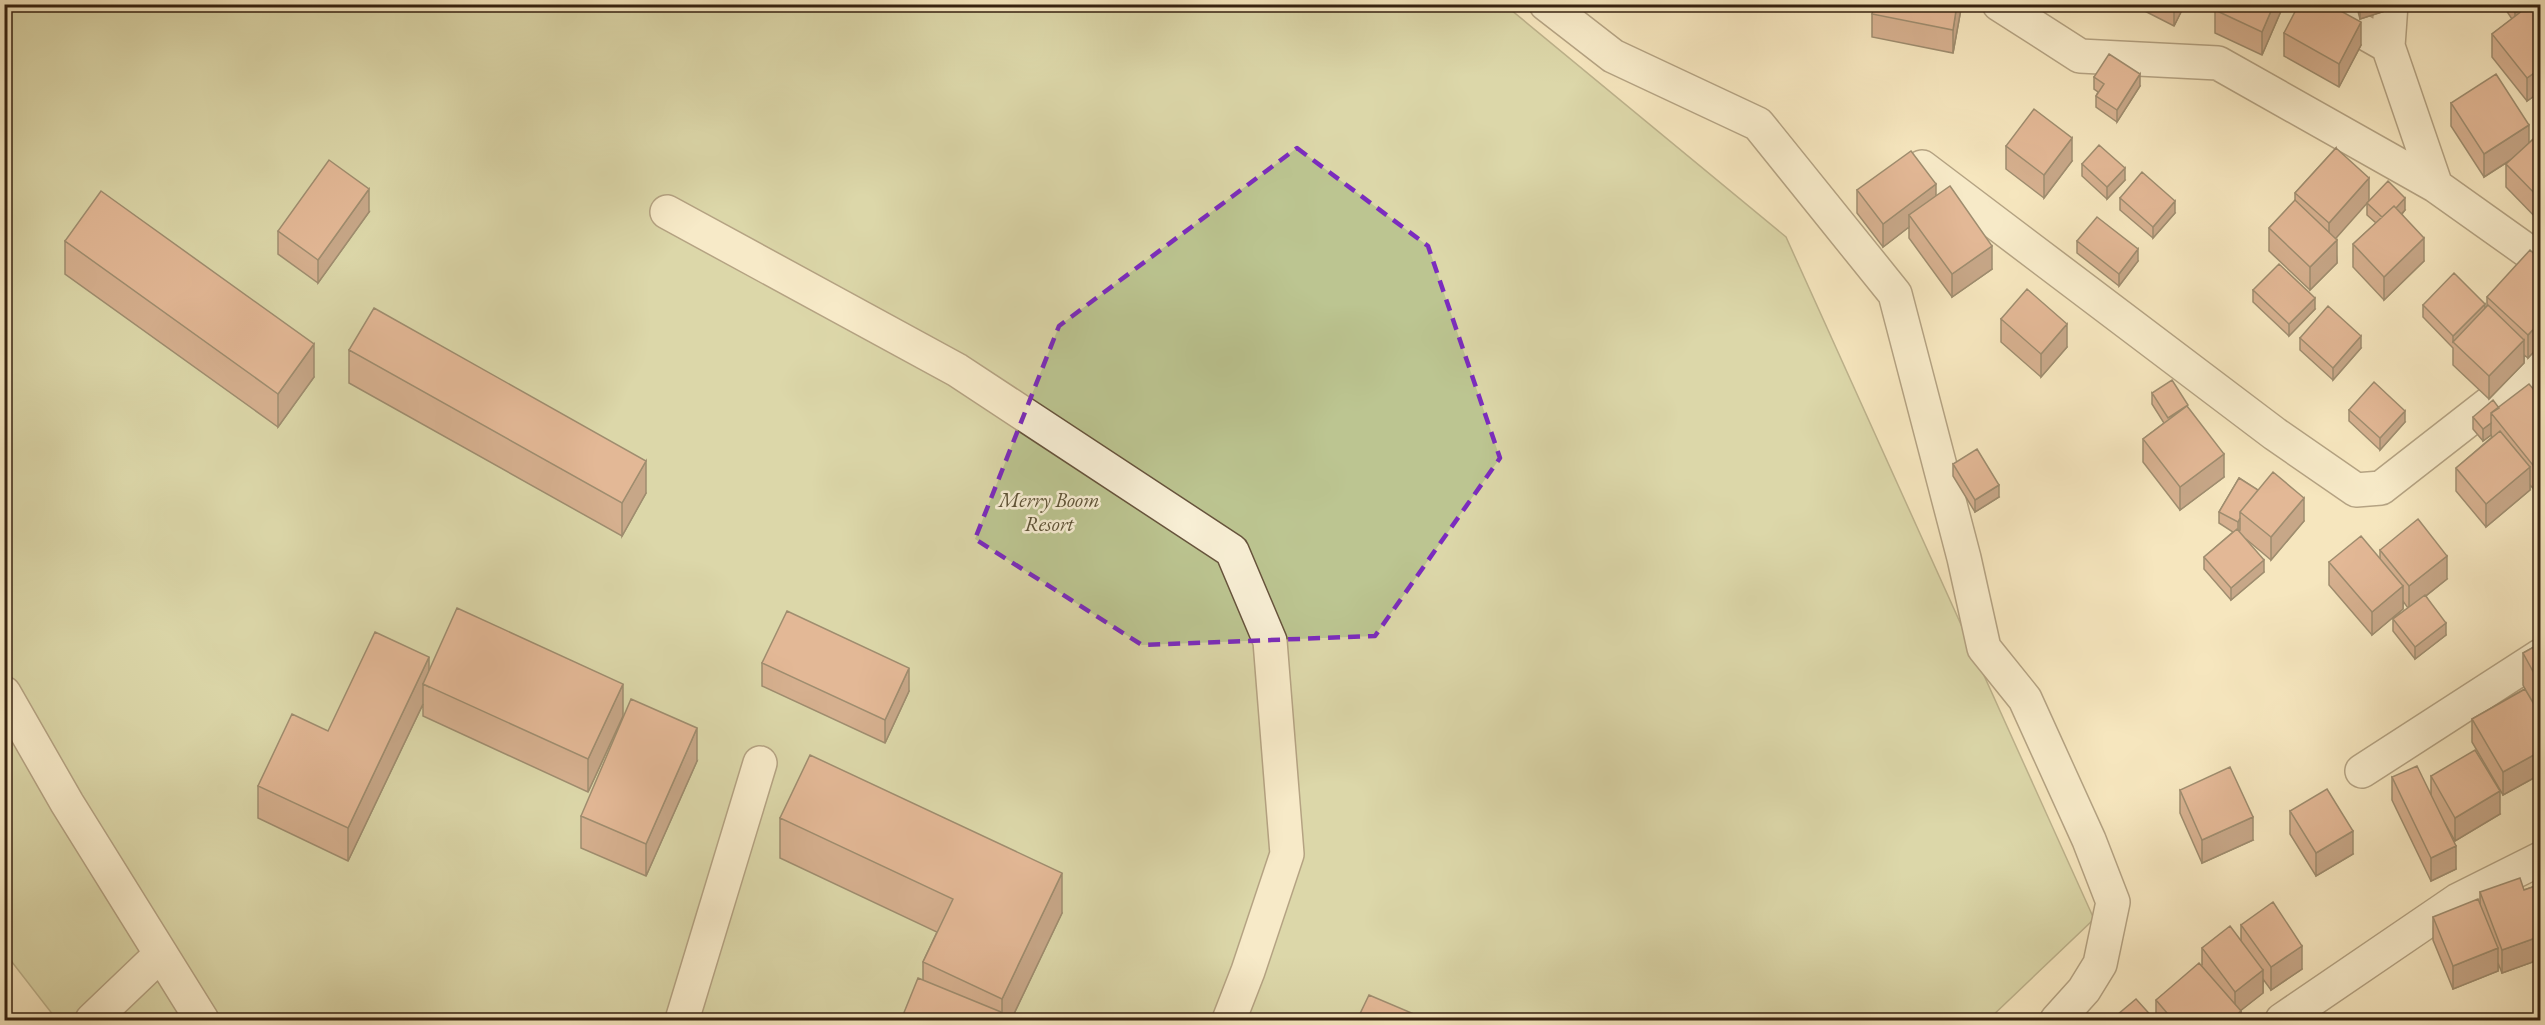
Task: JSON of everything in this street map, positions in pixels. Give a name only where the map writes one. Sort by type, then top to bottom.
[{"type":"street","points":[[1546,4],[1613,56],[1758,124],[1895,294],[1964,558],[1984,648],[2025,699],[2089,840],[2113,902],[2100,964],[2084,990],[2056,1020]]},
{"type":"street","points":[[1999,4],[2080,56],[2218,63],[2436,186],[2541,260]]},
{"type":"street","points":[[2314,4],[2388,46]]},
{"type":"street","points":[[2391,4],[2388,46],[2436,186]]},
{"type":"street","points":[[1922,167],[2275,434],[2356,490],[2381,488],[2541,364]]},
{"type":"street","points":[[667,212],[957,370],[1232,551],[1270,641],[1287,854],[1229,1020]]},
{"type":"street","points":[[2362,771],[2541,656]]},
{"type":"street","points":[[4,693],[67,803],[202,1020]]},
{"type":"street","points":[[682,1020],[760,763]]},
{"type":"street","points":[[2282,1020],[2458,900],[2541,859]]},
{"type":"street","points":[[92,1020],[161,954]]},
{"type":"highlighted area","points":[[1297,148],[1428,246],[1500,458],[1375,636],[1142,645],[975,539],[1059,326]]},
{"type":"green space","name":"Merry Boom Resort","points":[[5,4],[1505,5],[1786,237],[2094,919],[1988,1020],[57,1020],[5,953]]},
{"type":"building","points":[[1874,4],[1957,4],[1953,30],[1872,14]]},
{"type":"building","points":[[2217,4],[2274,4],[2262,32],[2215,10]]},
{"type":"building","points":[[2299,4],[2328,4],[2361,22],[2339,64],[2284,33]]},
{"type":"building","points":[[2510,4],[2529,4],[2515,13]]},
{"type":"building","points":[[2531,4],[2541,4],[2541,68],[2527,78],[2492,34]]},
{"type":"building","points":[[2109,54],[2140,74],[2117,110],[2096,96],[2104,84],[2094,77]]},
{"type":"building","points":[[2496,74],[2529,125],[2484,154],[2451,103]]},
{"type":"building","points":[[2034,109],[2072,138],[2044,175],[2006,146]]},
{"type":"building","points":[[2541,132],[2541,200],[2506,164]]},
{"type":"building","points":[[2099,145],[2125,168],[2107,187],[2082,164]]},
{"type":"building","points":[[2336,148],[2369,178],[2329,223],[2295,193]]},
{"type":"building","points":[[1911,151],[1936,184],[1883,224],[1857,190]]},
{"type":"building","points":[[329,160],[369,189],[318,260],[278,231]]},
{"type":"building","points":[[2142,172],[2175,201],[2153,227],[2120,198]]},
{"type":"building","points":[[2388,181],[2405,198],[2396,208],[2394,206],[2382,217],[2367,203]]},
{"type":"building","points":[[1950,186],[1992,246],[1952,274],[1909,215]]},
{"type":"building","points":[[101,191],[314,344],[278,394],[65,241]]},
{"type":"building","points":[[2295,200],[2337,240],[2310,267],[2269,228]]},
{"type":"building","points":[[2394,206],[2424,238],[2384,277],[2353,244]]},
{"type":"building","points":[[2097,217],[2138,249],[2119,274],[2077,241]]},
{"type":"building","points":[[2530,250],[2541,260],[2541,321],[2528,335],[2487,297]]},
{"type":"building","points":[[2279,264],[2315,298],[2289,324],[2253,290]]},
{"type":"building","points":[[2454,273],[2485,304],[2453,336],[2423,305]]},
{"type":"building","points":[[2027,289],[2067,324],[2041,354],[2001,319]]},
{"type":"building","points":[[2488,305],[2524,340],[2489,376],[2453,342]]},
{"type":"building","points":[[2328,306],[2361,336],[2333,368],[2300,338]]},
{"type":"building","points":[[374,308],[646,461],[622,503],[349,350]]},
{"type":"building","points":[[2172,380],[2188,405],[2168,418],[2152,393]]},
{"type":"building","points":[[2374,382],[2405,411],[2380,438],[2349,410]]},
{"type":"building","points":[[2529,384],[2541,398],[2540,474],[2491,413]]},
{"type":"building","points":[[2493,400],[2499,408],[2491,413],[2491,423],[2483,429],[2473,417]]},
{"type":"building","points":[[2187,406],[2224,454],[2180,487],[2143,439]]},
{"type":"building","points":[[2500,431],[2530,467],[2486,504],[2456,468]]},
{"type":"building","points":[[1977,449],[1999,485],[1975,500],[1953,464]]},
{"type":"building","points":[[2273,472],[2304,498],[2271,537],[2240,512]]},
{"type":"building","points":[[2239,478],[2258,490],[2240,512],[2238,522],[2219,512]]},
{"type":"building","points":[[2418,519],[2447,556],[2409,586],[2380,550]]},
{"type":"building","points":[[2237,529],[2264,560],[2231,588],[2204,557]]},
{"type":"building","points":[[2361,536],[2403,586],[2372,612],[2329,562]]},
{"type":"building","points":[[2425,595],[2446,623],[2415,647],[2393,619]]},
{"type":"building","points":[[457,608],[623,684],[588,759],[423,684]]},
{"type":"building","points":[[787,611],[909,668],[885,720],[762,663]]},
{"type":"building","points":[[375,632],[429,657],[348,828],[258,786],[292,714],[328,731]]},
{"type":"building","points":[[2541,643],[2541,686],[2523,653]]},
{"type":"building","points":[[2525,689],[2541,716],[2541,751],[2503,772],[2472,719]]},
{"type":"building","points":[[631,699],[697,728],[646,844],[581,816]]},
{"type":"building","points":[[2475,750],[2500,791],[2455,818],[2431,776]]},
{"type":"building","points":[[810,755],[1062,873],[1002,999],[923,962],[953,899],[780,818]]},
{"type":"building","points":[[2417,766],[2456,846],[2431,858],[2392,777]]},
{"type":"building","points":[[2230,767],[2253,817],[2202,840],[2180,790]]},
{"type":"building","points":[[2327,789],[2353,831],[2316,853],[2290,811]]},
{"type":"building","points":[[2520,878],[2524,890],[2541,884],[2541,936],[2502,950],[2480,892]]},
{"type":"building","points":[[2478,899],[2498,948],[2453,966],[2433,917]]},
{"type":"building","points":[[2273,902],[2302,946],[2271,967],[2241,925]]},
{"type":"building","points":[[2230,926],[2263,970],[2235,992],[2202,948]]},
{"type":"building","points":[[2199,963],[2241,1011],[2230,1020],[2173,1020],[2156,1000]]},
{"type":"building","points":[[918,978],[1001,1012],[997,1020],[901,1020]]},
{"type":"building","points":[[1369,995],[1428,1020],[1357,1020]]},
{"type":"building","points":[[2136,999],[2155,1020],[2111,1020]]}]
